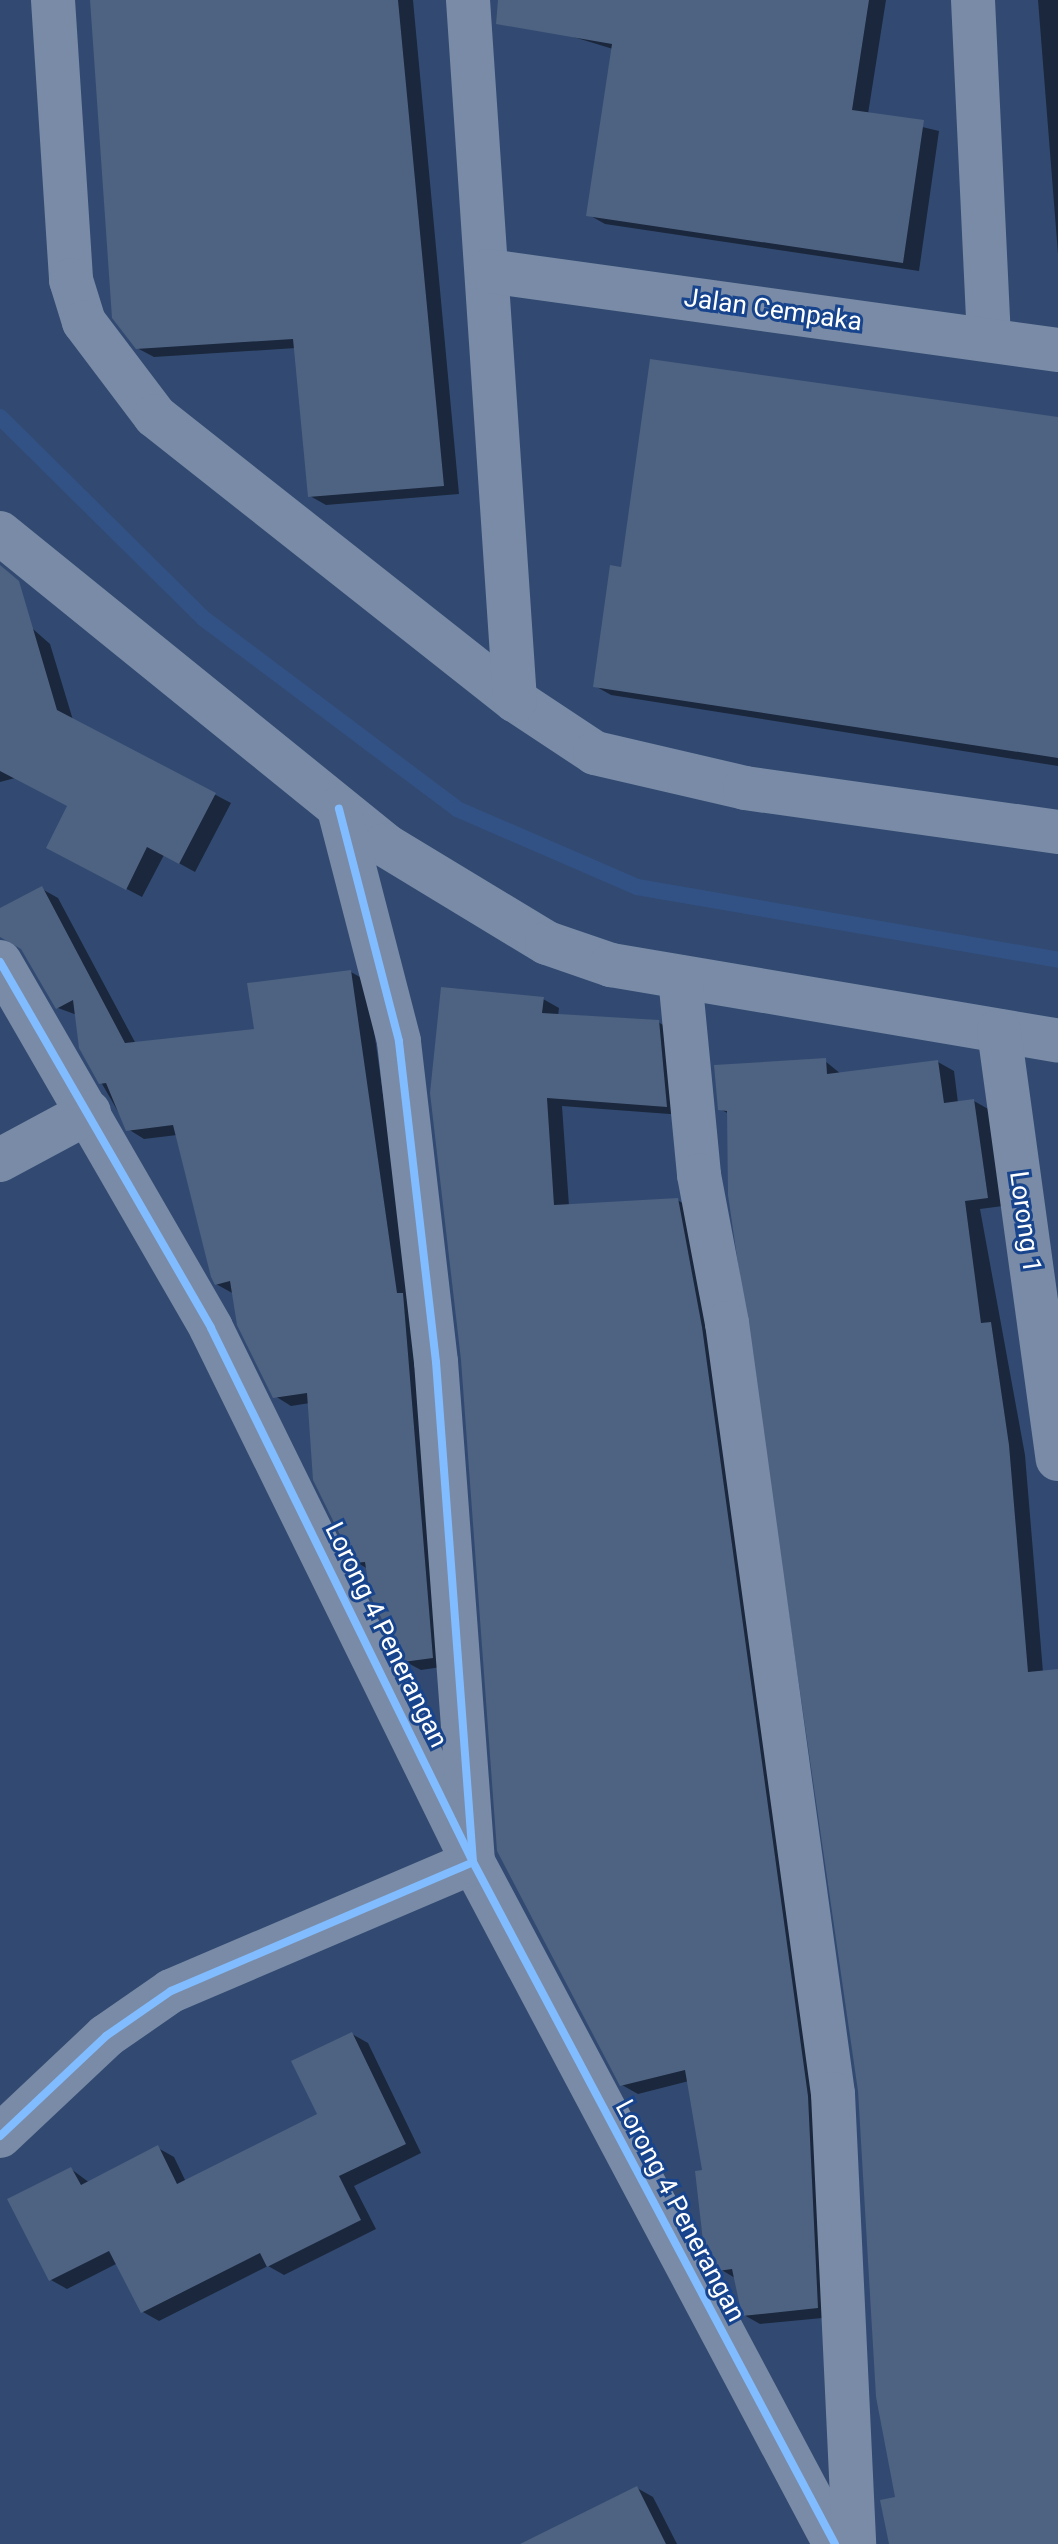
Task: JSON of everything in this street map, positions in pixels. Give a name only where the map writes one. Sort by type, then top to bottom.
[{"type":"street","points":[[53,0],[71,280],[84,322],[155,416],[515,700],[595,753],[671,774],[1058,832]]},
{"type":"street","points":[[468,0],[515,700]]},
{"type":"street","points":[[973,0],[989,340]]},
{"type":"street","name":"Jalan Cempaka","points":[[488,271],[1058,350]]},
{"type":"street","points":[[0,533],[339,809],[448,886],[547,943],[680,977],[1058,1041]]},
{"type":"street","points":[[0,2136],[106,2036],[171,1991],[473,1862],[417,1179],[399,1041],[339,809]]},
{"type":"street","name":"Lorong 4 Penerangan","points":[[0,962],[211,1328],[473,1862],[835,2544]]},
{"type":"street","points":[[680,977],[699,1175],[727,1323],[833,2094],[854,2544]]},
{"type":"street","name":"Lorong 1","points":[[999,1031],[1058,1459]]},
{"type":"street","points":[[0,1160],[89,1112]]},
{"type":"building","points":[[90,0],[398,0],[444,486],[308,497],[293,339],[136,349],[112,318]]},
{"type":"building","points":[[498,0],[869,0],[852,110],[924,120],[903,263],[586,216],[612,44],[496,24]]},
{"type":"building","points":[[650,359],[1058,417],[1058,758],[593,687],[610,565],[621,567]]},
{"type":"building","points":[[0,565],[19,581],[57,710],[216,793],[179,864],[147,847],[126,890],[46,848],[67,806],[0,771]]},
{"type":"building","points":[[42,886],[125,1043],[254,1029],[247,983],[351,970],[397,1293],[403,1293],[433,1658],[403,1662],[370,1595],[365,1562],[354,1563],[313,1480],[307,1393],[273,1398],[237,1325],[230,1281],[215,1285],[211,1277],[173,1125],[126,1131],[106,1083],[99,1084],[79,1048],[73,1000],[56,1009],[21,949],[0,937],[0,908]]},
{"type":"building","points":[[441,987],[544,997],[542,1013],[659,1020],[667,1107],[547,1098],[554,1205],[678,1198],[702,1327],[808,2096],[818,2308],[742,2316],[732,2269],[718,2271],[703,2241],[695,2171],[702,2170],[685,2070],[620,2086],[497,1851],[461,1360],[430,1093]]},
{"type":"building","points":[[826,1058],[827,1074],[938,1060],[944,1103],[974,1099],[988,1198],[965,1201],[981,1323],[991,1322],[1009,1445],[1028,1672],[1058,1669],[1058,2544],[889,2544],[880,2500],[895,2497],[876,2397],[858,2091],[728,1195],[727,1111],[718,1110],[714,1065]]},
{"type":"building","points":[[352,2032],[406,2144],[339,2176],[361,2220],[267,2267],[260,2253],[141,2313],[109,2251],[49,2281],[7,2199],[71,2167],[81,2185],[158,2145],[177,2184],[317,2114],[291,2061]]},
{"type":"building","points":[[637,2486],[666,2544],[520,2544]]},
{"type":"waterway","points":[[0,417],[203,618],[457,809],[637,887],[1058,960]]},
{"type":"cycle path","points":[[0,2136],[106,2036],[171,1991],[473,1862],[436,1362],[399,1041],[339,809]]},
{"type":"cycle path","points":[[0,962],[211,1328],[473,1862],[835,2544]]}]
